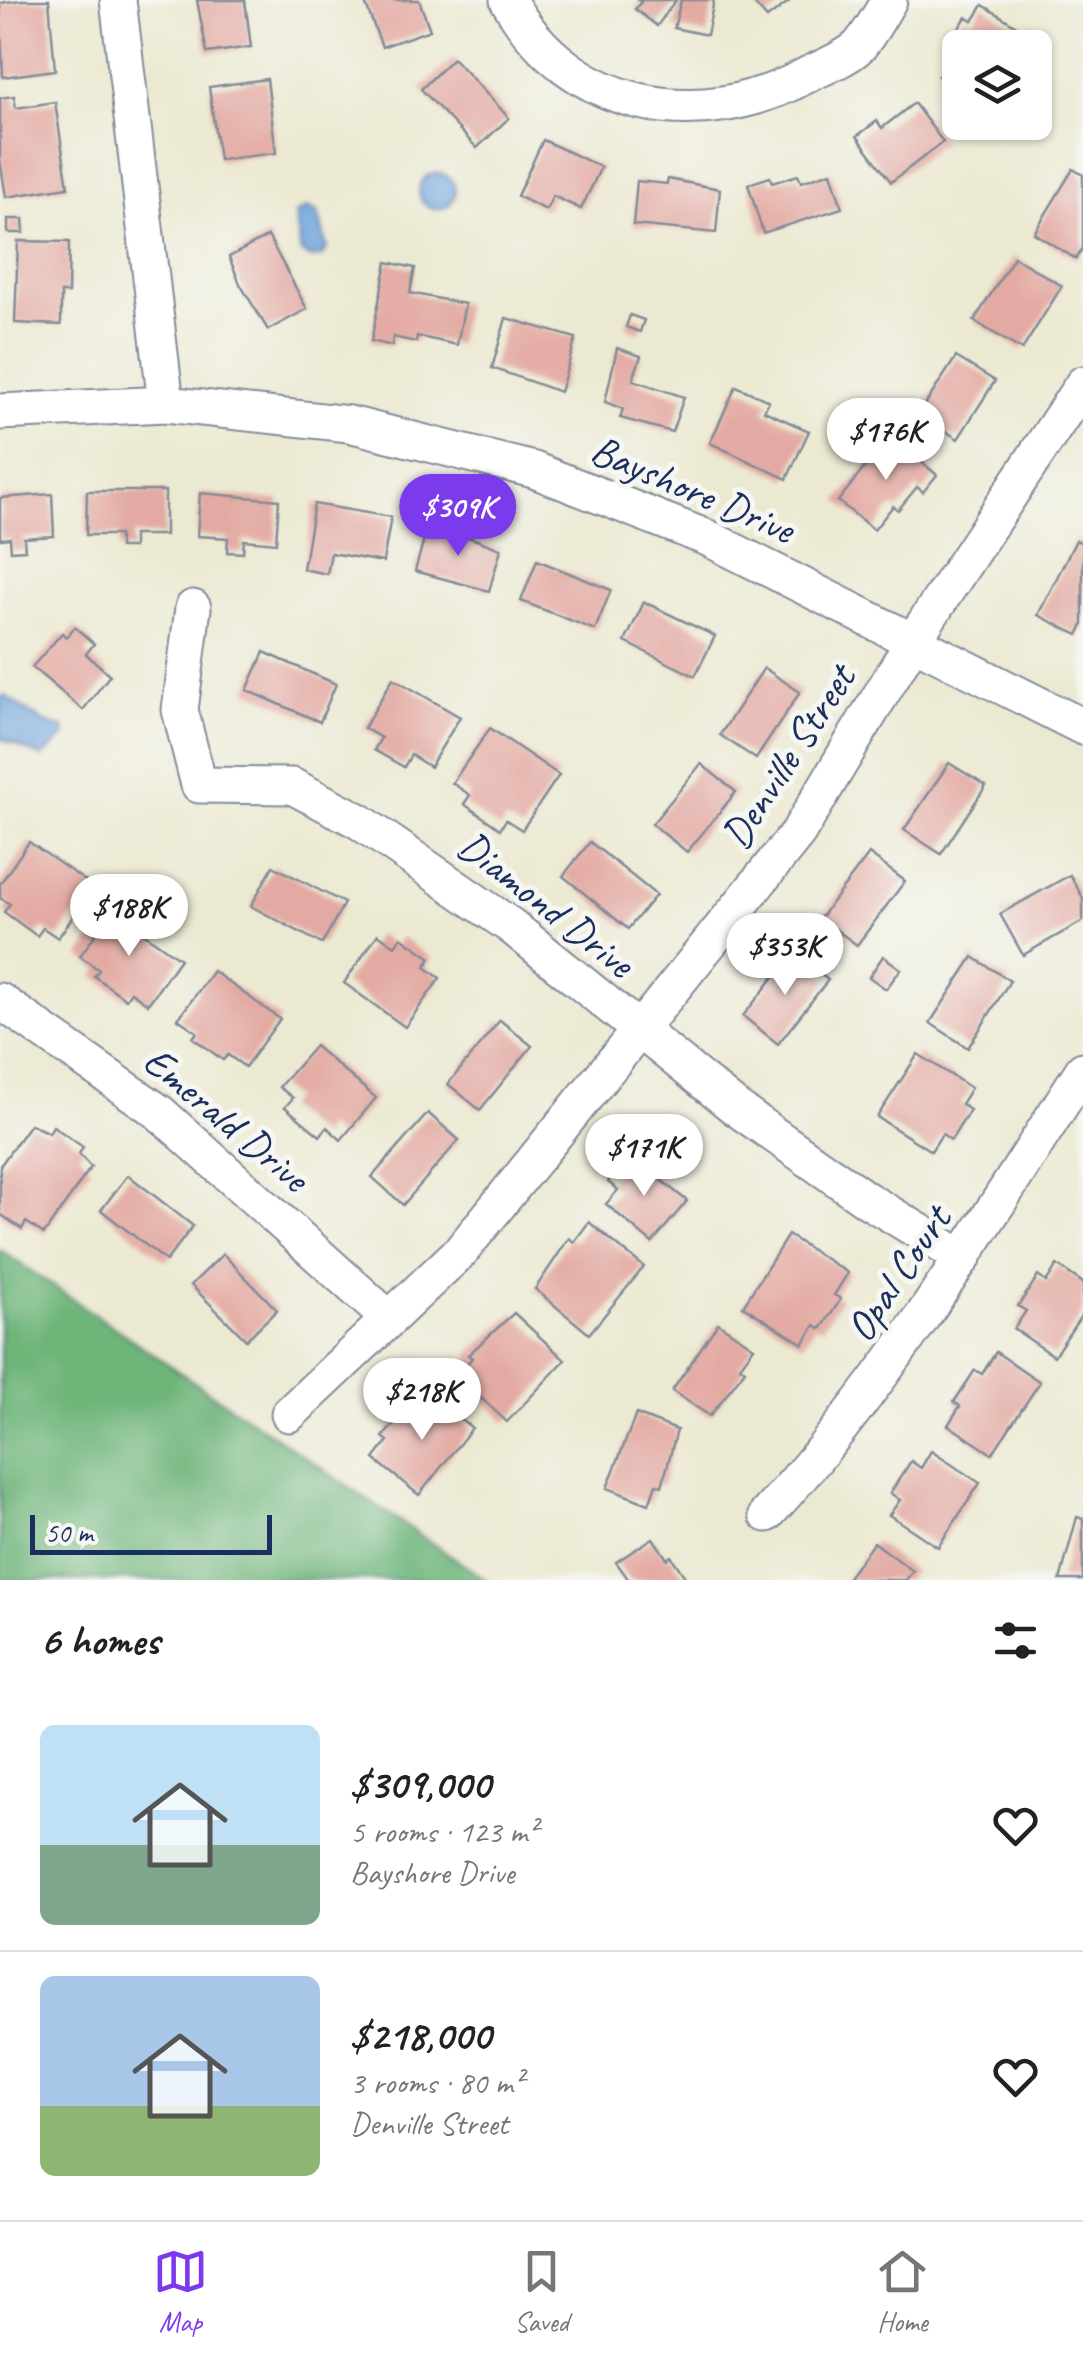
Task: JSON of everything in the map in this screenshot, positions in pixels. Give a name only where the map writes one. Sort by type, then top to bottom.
[{"type":"street","points":[[118,0],[166,404]]},
{"type":"street","points":[[508,0],[560,66],[632,99],[663,108],[691,109],[755,100],[858,48],[889,0]]},
{"type":"street","name":"Denville Street","points":[[288,1414],[461,1251],[798,833],[913,641],[1083,384]]},
{"type":"street","name":"Bayshore Drive","points":[[0,412],[166,404],[349,424],[534,470],[710,539],[1083,727]]},
{"type":"street","name":"Diamond Drive","points":[[192,608],[180,710],[199,785],[292,786],[359,821],[497,916],[638,1032],[867,1200],[963,1258]]},
{"type":"street","name":"Emerald Drive","points":[[0,1001],[159,1112],[387,1317]]},
{"type":"street","name":"Opal Court","points":[[767,1514],[819,1457],[886,1370],[1083,1070]]},
{"type":"green space","points":[[0,1250],[486,1580],[0,1580]]},
{"type":"water","points":[[437,173],[450,178],[455,191],[450,204],[437,209],[424,204],[419,191],[424,178]]},
{"type":"water","points":[[307,208],[318,212],[327,248],[322,256],[312,258],[301,253],[295,214]]},
{"type":"water","points":[[5,696],[45,723],[64,727],[65,736],[42,757],[0,738],[0,698]]},
{"type":"building","points":[[49,0],[55,70],[3,77],[0,3]]},
{"type":"building","points":[[197,0],[245,0],[251,47],[207,53]]},
{"type":"building","points":[[364,0],[419,0],[430,30],[382,47]]},
{"type":"building","points":[[638,0],[676,0],[657,26],[635,9],[641,2]]},
{"type":"building","points":[[681,0],[714,0],[707,35],[674,28]]},
{"type":"building","points":[[751,0],[791,0],[767,18]]},
{"type":"building","points":[[983,5],[1021,29],[958,30],[966,17],[973,21]]},
{"type":"building","points":[[453,58],[509,118],[477,148],[421,89]]},
{"type":"building","points":[[267,79],[276,153],[219,160],[209,87]]},
{"type":"building","points":[[14,96],[16,108],[55,102],[68,187],[6,197],[0,160],[0,98]]},
{"type":"building","points":[[914,103],[943,142],[891,182],[857,136],[877,121],[882,128]]},
{"type":"building","points":[[543,140],[601,167],[581,209],[553,196],[546,210],[517,196]]},
{"type":"building","points":[[1073,169],[1083,175],[1083,248],[1076,259],[1034,233]]},
{"type":"building","points":[[831,172],[842,208],[763,233],[748,184],[770,177],[772,183],[798,175],[801,182]]},
{"type":"building","points":[[668,179],[720,189],[716,233],[633,225],[637,181],[667,184]]},
{"type":"building","points":[[8,219],[23,219],[24,233],[8,233]]},
{"type":"building","points":[[268,236],[307,309],[268,330],[240,284],[229,257]]},
{"type":"building","points":[[18,241],[69,242],[68,293],[61,293],[61,325],[15,323]]},
{"type":"building","points":[[1014,257],[1062,286],[1022,350],[974,321]]},
{"type":"building","points":[[387,262],[415,268],[410,293],[465,304],[457,345],[417,336],[416,342],[393,337],[392,346],[371,341]]},
{"type":"building","points":[[630,315],[644,320],[640,332],[626,327]]},
{"type":"building","points":[[506,318],[576,338],[560,392],[492,368]]},
{"type":"building","points":[[617,348],[641,356],[633,380],[684,397],[672,432],[620,418],[623,409],[605,402]]},
{"type":"building","points":[[956,357],[995,381],[958,439],[919,414]]},
{"type":"building","points":[[736,386],[769,401],[764,411],[809,431],[787,479],[710,443]]},
{"type":"building","points":[[890,436],[937,475],[923,492],[917,487],[898,510],[893,506],[874,530],[838,501]]},
{"type":"building","points":[[87,491],[165,491],[165,535],[133,535],[133,548],[119,548],[119,535],[86,535]]},
{"type":"building","points":[[200,493],[279,500],[276,543],[244,540],[243,553],[227,552],[228,538],[197,536]]},
{"type":"building","points":[[52,494],[54,536],[24,538],[25,550],[11,551],[10,538],[0,539],[0,498]]},
{"type":"building","points":[[314,504],[391,517],[383,562],[331,553],[327,574],[303,569]]},
{"type":"building","points":[[427,529],[451,535],[452,531],[501,549],[489,591],[415,571]]},
{"type":"building","points":[[1076,540],[1083,543],[1083,625],[1078,635],[1038,615]]},
{"type":"building","points":[[537,560],[611,590],[595,630],[521,601]]},
{"type":"building","points":[[644,602],[715,636],[695,676],[625,642]]},
{"type":"building","points":[[75,627],[94,644],[86,654],[110,675],[83,710],[32,667],[62,633],[66,637]]},
{"type":"building","points":[[264,652],[336,684],[320,722],[247,690]]},
{"type":"building","points":[[764,668],[800,692],[756,759],[720,735]]},
{"type":"building","points":[[393,678],[460,717],[430,767],[411,755],[404,767],[374,750],[381,738],[364,728]]},
{"type":"building","points":[[490,728],[559,775],[522,830],[506,820],[500,829],[464,804],[470,795],[452,783]]},
{"type":"building","points":[[949,763],[986,786],[941,854],[904,830]]},
{"type":"building","points":[[701,764],[736,792],[687,852],[652,824]]},
{"type":"building","points":[[29,842],[94,887],[58,938],[43,928],[37,936],[4,912],[10,904],[0,898],[0,884]]},
{"type":"building","points":[[590,842],[656,895],[628,929],[563,876]]},
{"type":"building","points":[[869,854],[905,881],[857,945],[820,918]]},
{"type":"building","points":[[273,866],[344,903],[322,944],[251,906]]},
{"type":"building","points":[[1070,875],[1083,898],[1083,921],[1023,955],[1000,914]]},
{"type":"building","points":[[112,911],[180,959],[148,1004],[131,992],[126,999],[94,976],[99,970],[80,956]]},
{"type":"building","points":[[378,934],[395,946],[401,937],[431,958],[425,967],[440,978],[405,1027],[344,983]]},
{"type":"building","points":[[793,953],[828,980],[778,1044],[743,1016]]},
{"type":"building","points":[[883,956],[901,969],[886,989],[869,977]]},
{"type":"building","points":[[973,957],[1010,981],[968,1048],[930,1023]]},
{"type":"building","points":[[213,971],[280,1019],[245,1067],[228,1055],[223,1060],[193,1038],[197,1032],[178,1019]]},
{"type":"building","points":[[500,1020],[532,1046],[480,1110],[448,1084]]},
{"type":"building","points":[[315,1046],[376,1098],[341,1140],[327,1127],[320,1136],[285,1107],[293,1098],[279,1087]]},
{"type":"building","points":[[918,1054],[971,1088],[961,1104],[970,1110],[951,1140],[942,1134],[931,1151],[877,1117]]},
{"type":"building","points":[[428,1113],[459,1140],[403,1205],[372,1177]]},
{"type":"building","points":[[30,1124],[49,1133],[53,1126],[83,1147],[79,1154],[91,1167],[44,1234],[26,1222],[22,1229],[0,1214],[0,1166]]},
{"type":"building","points":[[630,1155],[687,1201],[652,1243],[606,1204],[618,1190],[608,1182]]},
{"type":"building","points":[[128,1175],[193,1226],[166,1261],[101,1210]]},
{"type":"building","points":[[589,1222],[644,1267],[589,1334],[535,1289],[569,1238],[574,1242]]},
{"type":"building","points":[[788,1235],[848,1273],[834,1295],[841,1299],[821,1329],[815,1325],[803,1344],[743,1306]]},
{"type":"building","points":[[223,1254],[277,1310],[246,1340],[191,1285]]},
{"type":"building","points":[[1057,1265],[1083,1283],[1083,1313],[1054,1356],[1014,1329],[1026,1311],[1018,1306],[1038,1276],[1046,1282]]},
{"type":"building","points":[[514,1313],[565,1360],[507,1422],[456,1375],[472,1358],[468,1355]]},
{"type":"building","points":[[718,1323],[754,1347],[740,1366],[745,1370],[710,1416],[672,1391]]},
{"type":"building","points":[[996,1352],[1040,1382],[992,1454],[948,1425],[960,1406],[954,1402],[975,1370],[982,1374]]},
{"type":"building","points":[[426,1393],[472,1428],[419,1495],[374,1459],[388,1441],[383,1437],[407,1408],[411,1412]]},
{"type":"building","points":[[636,1414],[677,1430],[662,1486],[656,1484],[649,1504],[607,1488]]},
{"type":"building","points":[[931,1451],[980,1483],[938,1547],[889,1515],[900,1500],[890,1493],[911,1461],[921,1468]]},
{"type":"building","points":[[1077,1517],[1083,1519],[1083,1580],[1060,1580]]},
{"type":"building","points":[[653,1538],[687,1580],[629,1580],[616,1562]]},
{"type":"building","points":[[874,1542],[913,1571],[906,1580],[846,1580]]}]
